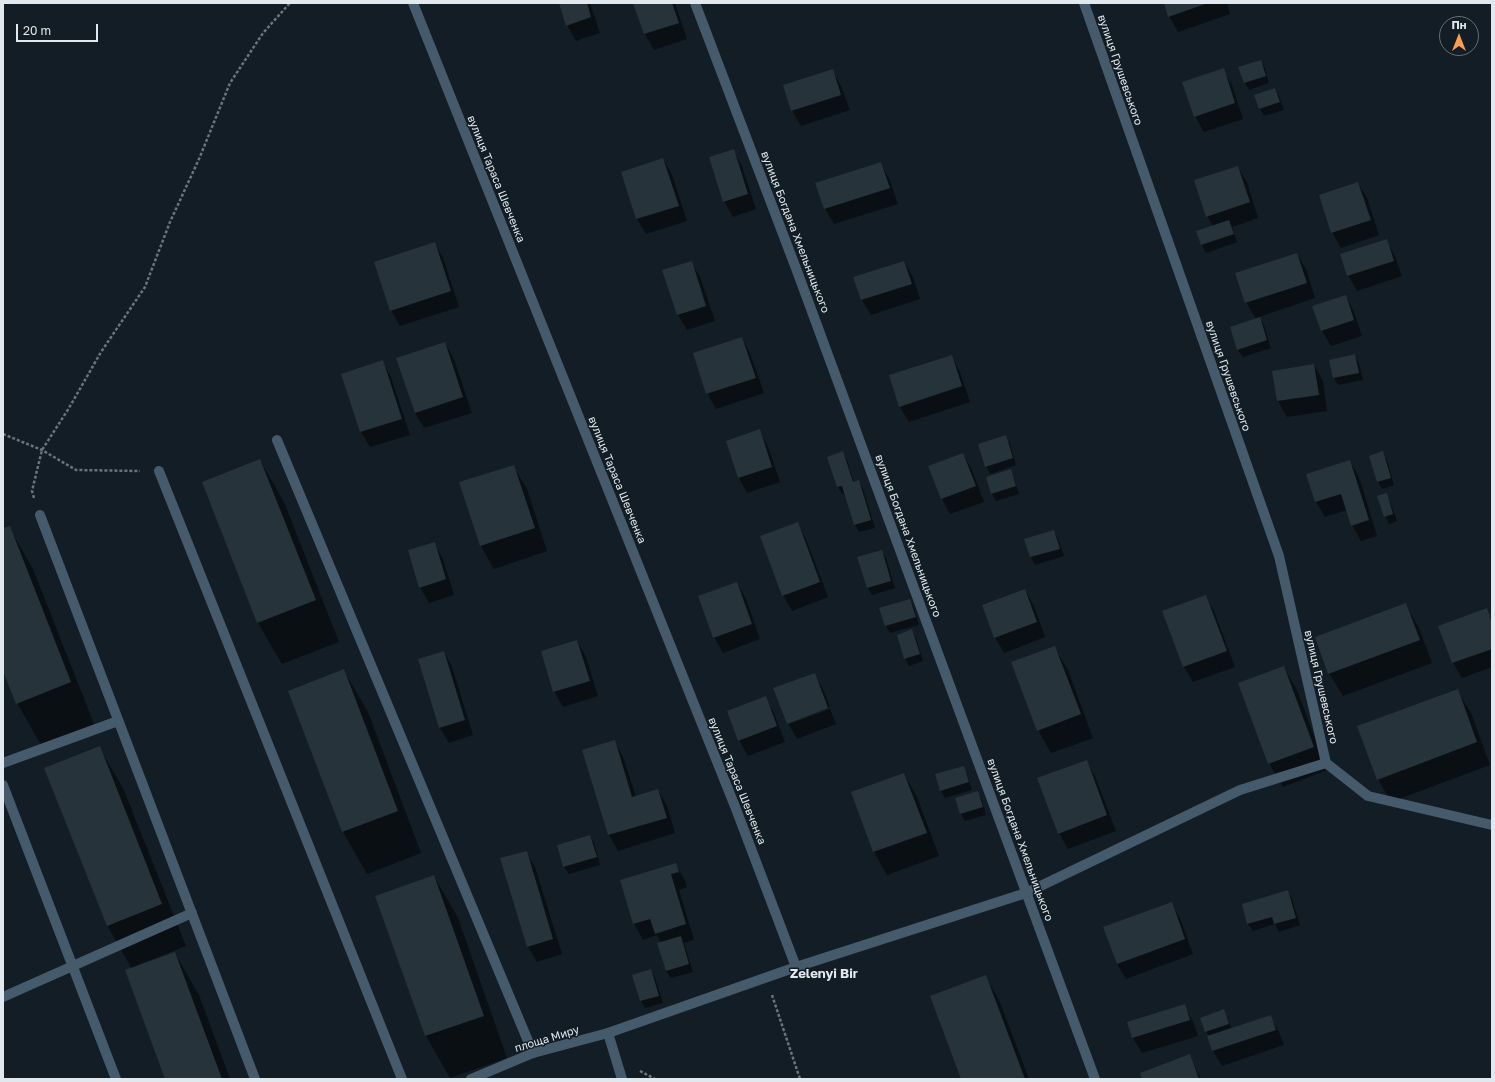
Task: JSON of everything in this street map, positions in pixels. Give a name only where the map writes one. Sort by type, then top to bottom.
[{"type":"street","name":"вулиця Тараса Шевченка","points":[[413,3],[733,802],[796,967]]},
{"type":"street","name":"вулиця Богдана Хмельницького","points":[[695,3],[800,278],[1095,1079]]},
{"type":"street","name":"вулиця Грушевського","points":[[1084,3],[1279,556],[1326,764]]},
{"type":"street","points":[[277,440],[533,1053]]},
{"type":"street","points":[[159,471],[402,1079]]},
{"type":"street","points":[[40,515],[255,1079]]},
{"type":"street","points":[[3,763],[118,721]]},
{"type":"street","name":"площа Миру","points":[[471,1079],[533,1053],[608,1033],[796,967],[1026,893],[1240,790],[1326,764]]},
{"type":"street","points":[[1326,764],[1368,796],[1492,825]]},
{"type":"street","points":[[3,785],[116,1079]]},
{"type":"street","points":[[3,997],[72,965],[192,913]]},
{"type":"street","points":[[608,1033],[622,1079]]},
{"type":"path","points":[[40,515],[32,491],[42,450],[69,408],[101,352],[145,287],[170,222],[199,159],[230,83],[263,33],[290,3]]},
{"type":"path","points":[[3,434],[42,450],[76,470],[159,471]]},
{"type":"path","points":[[766,978],[800,1079]]},
{"type":"building","points":[[559,3],[587,3],[591,17],[566,26]]},
{"type":"building","points":[[633,3],[672,3],[679,23],[644,34]]},
{"type":"building","points":[[1164,3],[1208,3],[1168,17]]},
{"type":"building","points":[[1261,60],[1266,76],[1244,83],[1238,67]]},
{"type":"building","points":[[1224,68],[1235,103],[1194,117],[1182,82]]},
{"type":"building","points":[[833,69],[841,95],[791,111],[783,85]]},
{"type":"building","points":[[1275,88],[1280,102],[1259,109],[1254,95]]},
{"type":"building","points":[[734,149],[748,194],[723,202],[709,157]]},
{"type":"building","points":[[663,158],[679,206],[636,219],[621,172]]},
{"type":"building","points":[[881,162],[890,188],[824,209],[815,183]]},
{"type":"building","points":[[1238,166],[1250,202],[1206,217],[1194,180]]},
{"type":"building","points":[[1358,182],[1371,220],[1331,233],[1319,195]]},
{"type":"building","points":[[1229,220],[1234,234],[1201,245],[1196,231]]},
{"type":"building","points":[[1387,239],[1394,261],[1347,276],[1340,254]]},
{"type":"building","points":[[435,242],[451,291],[390,311],[374,262]]},
{"type":"building","points":[[1297,253],[1307,283],[1245,303],[1235,273]]},
{"type":"building","points":[[692,261],[706,306],[677,315],[662,270]]},
{"type":"building","points":[[904,261],[912,284],[861,300],[853,277]]},
{"type":"building","points":[[1346,295],[1354,320],[1321,331],[1312,306]]},
{"type":"building","points":[[1260,317],[1267,340],[1237,350],[1230,327]]},
{"type":"building","points":[[742,337],[756,378],[706,394],[693,353]]},
{"type":"building","points":[[445,342],[463,397],[415,413],[396,358]]},
{"type":"building","points":[[1355,354],[1359,373],[1333,378],[1329,360]]},
{"type":"building","points":[[952,355],[962,386],[899,407],[889,375]]},
{"type":"building","points":[[383,360],[402,419],[360,432],[341,374]]},
{"type":"building","points":[[1314,364],[1319,395],[1277,401],[1272,371]]},
{"type":"building","points":[[760,429],[772,467],[738,478],[726,441]]},
{"type":"building","points":[[1006,435],[1013,458],[985,467],[978,444]]},
{"type":"building","points":[[843,451],[853,482],[859,480],[871,520],[854,525],[842,486],[837,487],[827,457]]},
{"type":"building","points":[[1383,451],[1391,478],[1377,482],[1369,456]]},
{"type":"building","points":[[963,453],[976,486],[941,499],[928,466]]},
{"type":"building","points":[[260,459],[316,600],[257,623],[202,482]]},
{"type":"building","points":[[1350,460],[1369,520],[1351,526],[1341,494],[1315,502],[1306,474]]},
{"type":"building","points":[[514,465],[535,528],[480,546],[459,482]]},
{"type":"building","points":[[1011,469],[1016,486],[991,494],[986,477]]},
{"type":"building","points":[[1387,493],[1393,514],[1384,517],[1377,496]]},
{"type":"building","points":[[798,522],[820,582],[782,596],[760,536]]},
{"type":"building","points":[[10,526],[71,682],[16,704],[3,671],[3,528]]},
{"type":"building","points":[[1054,530],[1060,549],[1030,557],[1024,539]]},
{"type":"building","points":[[435,542],[446,579],[419,588],[408,550]]},
{"type":"building","points":[[882,550],[891,581],[867,588],[857,557]]},
{"type":"building","points":[[737,582],[752,624],[713,638],[698,596]]},
{"type":"building","points":[[1025,589],[1037,622],[994,638],[982,605]]},
{"type":"building","points":[[1206,595],[1227,651],[1183,667],[1162,611]]},
{"type":"building","points":[[910,599],[916,617],[885,626],[879,608]]},
{"type":"building","points":[[1406,603],[1420,640],[1328,674],[1315,637]]},
{"type":"building","points":[[1487,608],[1492,623],[1492,649],[1452,663],[1438,626]]},
{"type":"building","points":[[912,629],[920,654],[904,659],[897,635]]},
{"type":"building","points":[[577,640],[590,681],[553,692],[541,651]]},
{"type":"building","points":[[1055,646],[1081,714],[1037,731],[1011,662]]},
{"type":"building","points":[[444,651],[465,720],[439,728],[418,659]]},
{"type":"building","points":[[1284,666],[1314,747],[1268,764],[1238,683]]},
{"type":"building","points":[[344,669],[398,811],[342,832],[288,691]]},
{"type":"building","points":[[815,673],[828,708],[787,724],[773,688]]},
{"type":"building","points":[[1458,689],[1477,742],[1377,780],[1357,726]]},
{"type":"building","points":[[766,696],[777,726],[738,741],[727,711]]},
{"type":"building","points":[[615,740],[632,797],[658,789],[667,818],[608,835],[582,750]]},
{"type":"building","points":[[100,746],[162,904],[107,926],[44,768]]},
{"type":"building","points":[[1087,760],[1107,815],[1058,834],[1037,778]]},
{"type":"building","points":[[964,766],[969,782],[940,791],[935,774]]},
{"type":"building","points":[[904,773],[927,833],[873,852],[851,792]]},
{"type":"building","points":[[978,791],[983,807],[960,814],[955,798]]},
{"type":"building","points":[[590,835],[597,857],[563,867],[557,845]]},
{"type":"building","points":[[527,851],[553,939],[527,947],[500,858]]},
{"type":"building","points":[[676,863],[679,872],[671,874],[686,924],[655,934],[650,919],[633,924],[620,880]]},
{"type":"building","points":[[434,875],[484,1016],[425,1036],[375,896]]},
{"type":"building","points":[[1288,890],[1296,918],[1274,924],[1272,917],[1247,924],[1242,904]]},
{"type":"building","points":[[1172,902],[1185,939],[1117,964],[1103,927]]},
{"type":"building","points":[[681,936],[689,964],[666,971],[657,943]]},
{"type":"building","points":[[175,952],[222,1079],[165,1079],[125,970]]},
{"type":"building","points":[[651,969],[659,996],[640,1001],[632,975]]},
{"type":"building","points":[[986,975],[1025,1079],[961,1079],[930,996]]},
{"type":"building","points":[[1185,1004],[1190,1020],[1132,1038],[1127,1022]]},
{"type":"building","points":[[1224,1009],[1229,1024],[1205,1032],[1200,1018]]},
{"type":"building","points":[[1271,1015],[1276,1030],[1212,1051],[1207,1036]]},
{"type":"building","points":[[1190,1054],[1199,1079],[1142,1079],[1140,1073]]},
{"type":"district","name":"Zelenyi Bir","points":[[824,974]]}]
